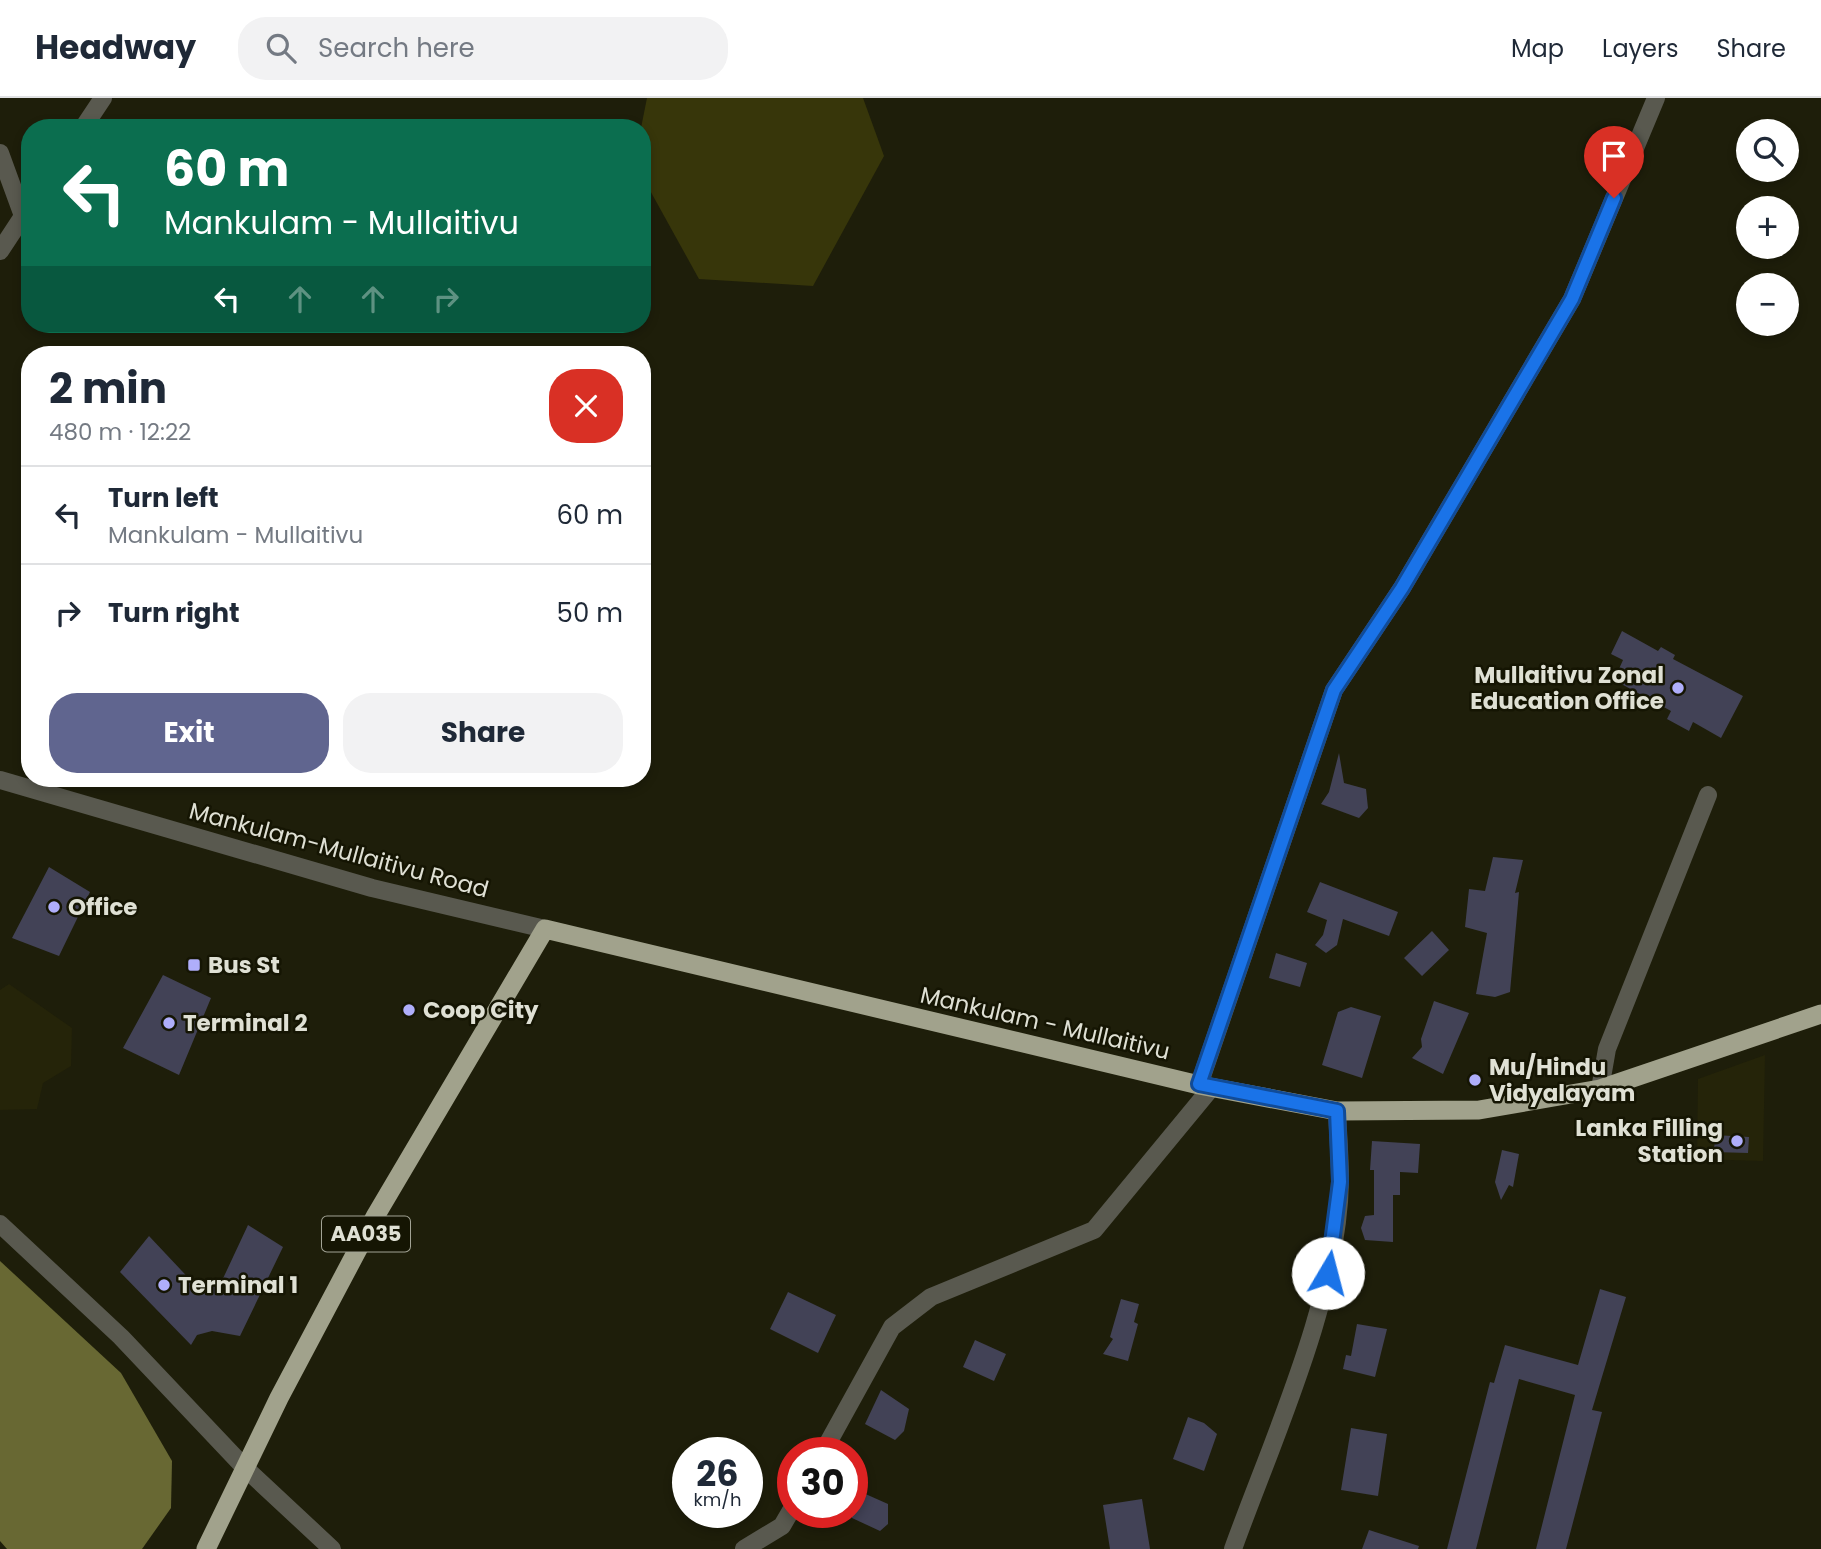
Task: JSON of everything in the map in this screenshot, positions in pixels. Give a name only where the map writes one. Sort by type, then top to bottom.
[{"type":"highway","name":"Mankulam - Mullaitivu","points":[[545,929],[1205,1086],[1337,1111],[1479,1111],[1601,1089],[1821,1014]]},
{"type":"highway","name":"AA035","points":[[206,1549],[279,1398],[376,1215],[545,929]]},
{"type":"street","points":[[89,119],[103,98]]},
{"type":"street","points":[[831,1437],[892,1327],[931,1297],[1094,1230],[1205,1086],[1334,690],[1402,588],[1572,299],[1656,98]]},
{"type":"street","points":[[0,153],[21,198]]},
{"type":"street","points":[[0,251],[21,220]]},
{"type":"street","name":"Mankulam-Mullaitivu Road","points":[[0,780],[21,786]]},
{"type":"street","name":"Mankulam-Mullaitivu Road","points":[[24,787],[372,888],[545,929]]},
{"type":"street","points":[[1601,1089],[1607,1049],[1709,795]]},
{"type":"street","points":[[1233,1549],[1314,1326],[1328,1273],[1340,1182],[1337,1111]]},
{"type":"street","points":[[0,1224],[121,1337],[245,1468],[332,1549]]},
{"type":"street","points":[[744,1549],[779,1528]]},
{"type":"shaded area","points":[[647,98],[863,98],[884,156],[813,286],[699,279],[651,192],[651,119],[643,119]]},
{"type":"shaded area","points":[[9,984],[72,1028],[71,1066],[43,1083],[37,1109],[0,1110],[0,990]]},
{"type":"shaded area","points":[[1765,1055],[1763,1161],[1697,1159],[1698,1079]]},
{"type":"shaded area","points":[[0,1261],[121,1373],[172,1461],[171,1508],[142,1549],[7,1549],[0,1541]]},
{"type":"building","name":"Mullaitivu Zonal Education Office","points":[[1622,631],[1658,651],[1661,647],[1675,655],[1673,659],[1743,696],[1721,738],[1693,722],[1689,731],[1667,719],[1671,711],[1614,680],[1623,660],[1611,654]]},
{"type":"building","points":[[1339,753],[1344,783],[1366,789],[1368,808],[1359,818],[1321,804],[1329,792]]},
{"type":"building","points":[[1493,857],[1523,860],[1515,893],[1519,892],[1510,992],[1495,997],[1476,994],[1487,933],[1465,927],[1469,889],[1485,891]]},
{"type":"building","name":"Office","points":[[49,867],[90,892],[59,956],[12,938]]},
{"type":"building","points":[[1320,882],[1398,912],[1389,936],[1343,919],[1337,945],[1326,953],[1315,945],[1323,935],[1327,920],[1307,912]]},
{"type":"building","points":[[1432,931],[1449,950],[1422,976],[1404,958]]},
{"type":"building","points":[[1276,953],[1307,963],[1300,987],[1269,978]]},
{"type":"building","name":"Terminal 2","points":[[163,975],[211,998],[179,1075],[123,1048]]},
{"type":"building","points":[[1434,1001],[1469,1013],[1443,1074],[1412,1058],[1422,1047],[1421,1039]]},
{"type":"building","points":[[1351,1007],[1381,1016],[1362,1078],[1322,1065],[1338,1012]]},
{"type":"building","points":[[1715,1135],[1749,1137],[1748,1153],[1714,1152]]},
{"type":"building","points":[[1372,1141],[1420,1144],[1418,1173],[1400,1172],[1400,1195],[1393,1195],[1393,1242],[1365,1240],[1361,1228],[1365,1216],[1374,1215],[1374,1170],[1370,1170]]},
{"type":"building","points":[[1502,1150],[1519,1154],[1513,1187],[1509,1185],[1501,1200],[1495,1182]]},
{"type":"building","name":"Terminal 1","points":[[248,1225],[283,1247],[240,1336],[212,1331],[197,1335],[191,1345],[120,1272],[149,1236],[197,1287],[207,1284],[219,1287]]},
{"type":"building","points":[[1600,1289],[1626,1297],[1592,1410],[1602,1412],[1566,1549],[1536,1549],[1575,1395],[1519,1379],[1476,1549],[1447,1549],[1490,1382],[1494,1383],[1505,1345],[1578,1365]]},
{"type":"building","points":[[788,1292],[836,1315],[818,1353],[770,1329]]},
{"type":"building","points":[[1121,1299],[1139,1304],[1134,1322],[1138,1324],[1128,1361],[1103,1354],[1113,1339],[1110,1337]]},
{"type":"building","points":[[1357,1324],[1387,1329],[1375,1377],[1343,1369],[1346,1355],[1351,1356]]},
{"type":"building","points":[[975,1340],[1006,1354],[994,1381],[963,1367]]},
{"type":"building","points":[[881,1390],[909,1409],[904,1431],[895,1440],[865,1424]]},
{"type":"building","points":[[1188,1417],[1204,1423],[1217,1434],[1204,1471],[1173,1459]]},
{"type":"building","points":[[1351,1428],[1387,1434],[1378,1496],[1341,1490]]},
{"type":"building","points":[[868,1495],[888,1504],[888,1524],[880,1531],[868,1525]]},
{"type":"building","points":[[1142,1499],[1150,1549],[1110,1549],[1103,1505]]},
{"type":"building","points":[[1369,1530],[1419,1546],[1418,1549],[1362,1549]]},
{"type":"place","name":"Mullaitivu Zonal Education Office","points":[[1678,688]]},
{"type":"place","name":"Office","points":[[54,907]]},
{"type":"place","name":"Bus St","points":[[194,965]]},
{"type":"place","name":"Coop City","points":[[409,1010]]},
{"type":"place","name":"Terminal 2","points":[[169,1023]]},
{"type":"place","name":"Mu/Hindu Vidyalayam","points":[[1475,1080]]},
{"type":"place","name":"Lanka Filling Station","points":[[1737,1141]]},
{"type":"place","name":"Terminal 1","points":[[164,1285]]},
{"type":"route","points":[[1328,1273],[1340,1182],[1337,1111],[1199,1084],[1334,690],[1402,588],[1572,299],[1614,198]]}]
